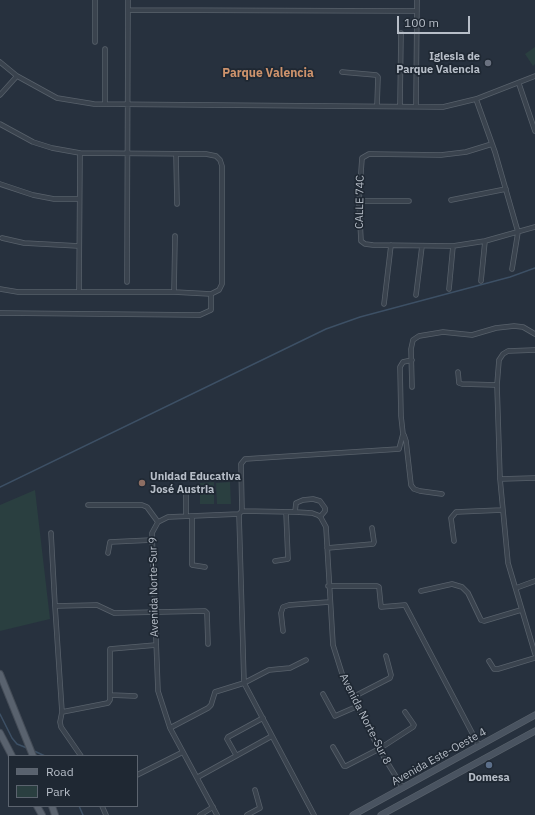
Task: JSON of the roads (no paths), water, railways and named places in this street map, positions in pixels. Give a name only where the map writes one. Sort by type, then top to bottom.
[{"type":"main road","points":[[0,674],[33,755]]},
{"type":"main road","name":"Avenida Este-Oeste 4","points":[[352,815],[535,715]]},
{"type":"main road","points":[[381,815],[535,731]]},
{"type":"main road","points":[[0,733],[11,755]]},
{"type":"street","points":[[95,0],[95,42]]},
{"type":"street","points":[[127,282],[128,0]]},
{"type":"street","points":[[416,106],[417,0]]},
{"type":"street","points":[[128,10],[417,11]]},
{"type":"street","points":[[400,106],[401,33]]},
{"type":"street","points":[[104,104],[105,49]]},
{"type":"street","points":[[0,62],[17,76],[57,98],[104,104],[443,107],[476,99],[519,84],[535,76]]},
{"type":"street","points":[[342,72],[376,75],[378,77],[378,106]]},
{"type":"street","points":[[0,95],[17,76]]},
{"type":"street","points":[[519,84],[535,130]]},
{"type":"street","points":[[476,99],[492,144],[518,232],[512,270]]},
{"type":"street","points":[[0,124],[33,142],[52,148],[80,153],[216,156],[220,160],[222,166],[222,284],[220,290],[211,294],[174,292],[18,292],[0,289]]},
{"type":"street","name":"CALLE 74C","points":[[391,245],[365,244],[360,241],[359,238],[359,200],[362,158],[369,154],[442,155],[466,152],[492,144]]},
{"type":"street","points":[[79,292],[78,199],[80,153]]},
{"type":"street","points":[[176,154],[177,204]]},
{"type":"street","points":[[0,184],[54,199],[78,199]]},
{"type":"street","points":[[451,200],[506,189]]},
{"type":"street","points":[[359,200],[409,201]]},
{"type":"street","points":[[384,304],[391,245],[453,246],[485,241],[535,227]]},
{"type":"street","points":[[174,292],[175,236]]},
{"type":"street","points":[[2,238],[24,243],[79,246]]},
{"type":"street","points":[[481,281],[485,241]]},
{"type":"street","points":[[416,295],[422,246]]},
{"type":"street","points":[[449,289],[453,246]]},
{"type":"street","points":[[0,313],[200,315],[211,310],[211,294]]},
{"type":"street","points":[[412,387],[413,340],[426,334],[443,332],[472,335],[496,328],[514,326],[523,327],[535,334]]},
{"type":"street","points":[[535,350],[508,351],[503,354],[499,360],[497,385],[500,479],[508,563],[535,654]]},
{"type":"street","points":[[314,815],[244,683],[240,464],[245,459],[396,450],[401,444],[403,434],[399,370],[403,362],[412,360]]},
{"type":"street","points":[[458,372],[459,383],[462,384],[497,385]]},
{"type":"street","points":[[403,434],[406,441],[411,485],[420,491],[442,494]]},
{"type":"street","points":[[500,479],[535,478]]},
{"type":"street","points":[[186,494],[186,516]]},
{"type":"street","points":[[295,512],[296,503],[303,500],[313,499],[320,501],[325,508],[320,516]]},
{"type":"street","points":[[88,505],[142,505],[147,507],[158,522]]},
{"type":"street","points":[[454,540],[451,518],[456,512],[502,510]]},
{"type":"street","name":"Avenida Norte-Sur 9","points":[[218,815],[170,728],[158,691],[152,533],[158,522],[168,517],[241,512],[295,512],[312,513],[320,516]]},
{"type":"street","points":[[275,561],[288,559],[286,512]]},
{"type":"street","points":[[192,516],[192,565],[205,567]]},
{"type":"street","name":"Avenida Norte-Sur 8","points":[[320,516],[326,527],[328,586],[333,644],[344,680],[354,697],[379,749],[403,788]]},
{"type":"street","points":[[327,548],[373,544],[372,528]]},
{"type":"street","points":[[51,533],[62,712],[61,727],[80,755]]},
{"type":"street","points":[[108,553],[110,542],[152,540]]},
{"type":"street","points":[[516,588],[535,581]]},
{"type":"street","points":[[421,591],[452,584],[462,587],[468,593],[481,620],[484,621],[521,610]]},
{"type":"street","points":[[328,586],[377,586],[379,587],[381,607],[405,605],[479,746]]},
{"type":"street","points":[[283,632],[281,613],[283,607],[289,605],[329,602]]},
{"type":"street","points":[[55,606],[101,606],[114,613],[205,611],[207,613],[208,644]]},
{"type":"street","points":[[62,712],[108,703],[110,700],[110,649],[156,645]]},
{"type":"street","points":[[354,697],[390,678],[391,675],[386,656]]},
{"type":"street","points":[[489,661],[494,669],[498,669],[535,658]]},
{"type":"street","points":[[170,728],[208,708],[211,705],[215,692],[244,683],[269,670],[290,668],[306,660]]},
{"type":"street","points":[[324,694],[335,716],[358,706]]},
{"type":"street","points":[[110,695],[135,696]]},
{"type":"street","points":[[333,748],[344,766],[346,766],[379,749],[413,727],[414,725],[405,712]]},
{"type":"street","points":[[236,755],[227,739],[228,737],[263,718]]},
{"type":"street","points":[[198,777],[272,736]]},
{"type":"street","points":[[138,774],[183,752]]},
{"type":"street","points":[[247,815],[260,808],[255,790]]},
{"type":"street","points":[[200,815],[213,807]]},
{"type":"waterway","points":[[0,487],[326,329],[360,317],[510,277],[535,268]]},
{"type":"waterway","points":[[0,714],[12,738],[17,744],[27,748]]},
{"type":"waterway","points":[[32,750],[43,755]]},
{"type":"waterway","points":[[79,807],[83,815]]},
{"type":"place","name":"Iglesia de Parque Valencia","points":[[488,63]]},
{"type":"place","name":"Unidad Educativa José Austria","points":[[142,483]]},
{"type":"place","name":"Domesa","points":[[489,765]]},
{"type":"district","name":"Parque Valencia","points":[[268,74]]}]
